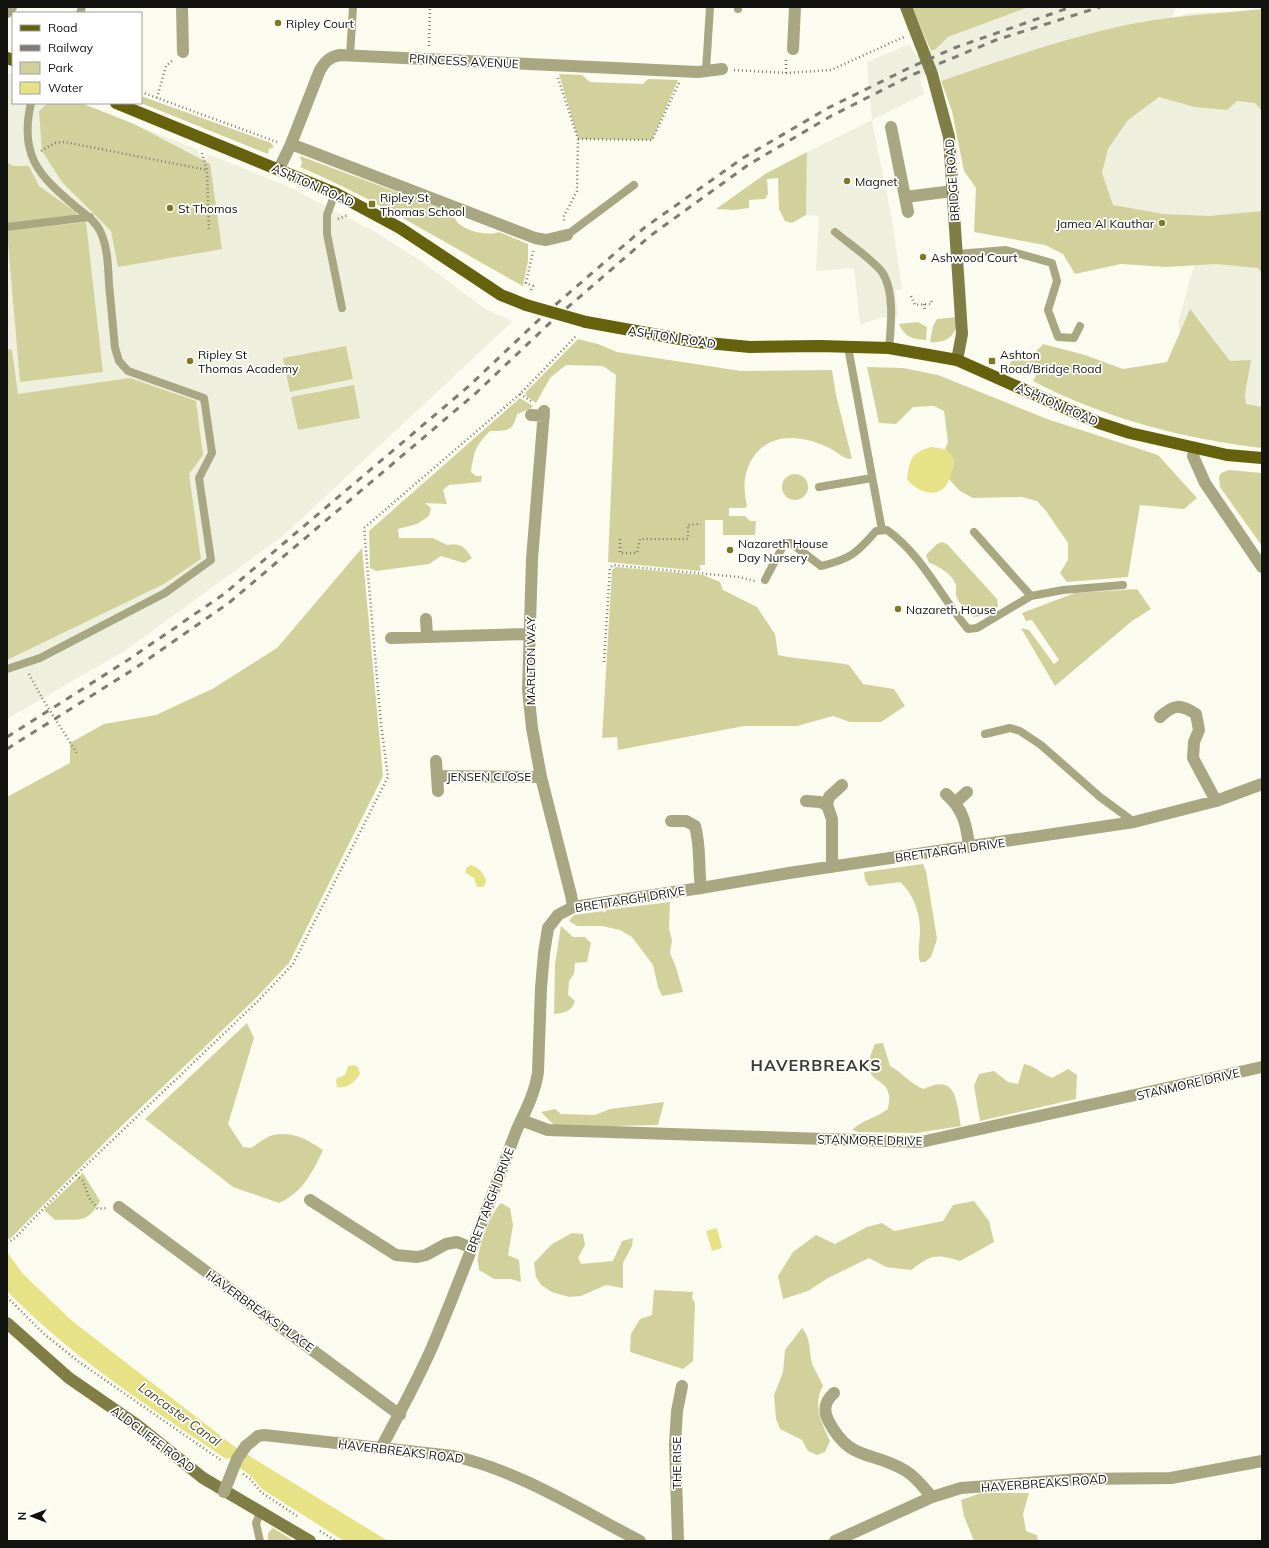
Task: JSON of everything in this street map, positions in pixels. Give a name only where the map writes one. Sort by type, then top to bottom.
[{"type":"main road","name":"ASHTON ROAD","points":[[118,104],[279,169],[335,194],[407,232],[495,291],[526,305],[586,322],[697,342],[750,348],[889,348],[957,360],[1099,423],[1130,433],[1227,455],[1262,458]]},
{"type":"street","points":[[7,12],[11,7]]},
{"type":"street","points":[[182,7],[183,52]]},
{"type":"street","points":[[793,49],[795,7]]},
{"type":"street","name":"BRIDGE ROAD","points":[[906,7],[934,80],[949,136],[962,334],[957,360]]},
{"type":"street","name":"PRINCESS AVENUE","points":[[279,169],[291,144],[320,70],[325,62],[332,56],[350,55],[698,72],[722,69]]},
{"type":"street","points":[[891,127],[908,212]]},
{"type":"street","points":[[291,144],[535,238],[546,240],[567,234]]},
{"type":"street","points":[[905,196],[952,192]]},
{"type":"street","name":"MARLTON WAY","points":[[531,415],[544,413],[528,634],[528,690],[532,728],[541,777],[571,895],[572,907]]},
{"type":"street","points":[[1195,448],[1194,456],[1204,483],[1262,567]]},
{"type":"street","points":[[426,619],[427,636]]},
{"type":"street","points":[[391,638],[528,634]]},
{"type":"street","points":[[1160,717],[1170,708],[1184,707],[1196,714],[1199,730],[1194,742],[1193,758],[1216,801]]},
{"type":"street","name":"JENSEN CLOSE","points":[[436,761],[438,791]]},
{"type":"street","name":"JENSEN CLOSE","points":[[437,776],[541,777]]},
{"type":"street","name":"BRETTARGH DRIVE","points":[[381,1448],[400,1415],[433,1345],[521,1120],[526,1112],[537,1079],[544,953],[548,928],[558,915],[572,907],[1134,822],[1216,801],[1262,784]]},
{"type":"street","points":[[826,805],[833,792],[842,785]]},
{"type":"street","points":[[956,802],[967,792]]},
{"type":"street","points":[[946,794],[956,802],[967,828],[969,847]]},
{"type":"street","points":[[806,801],[820,802],[826,805],[832,819],[832,867]]},
{"type":"street","points":[[671,821],[686,821],[695,826],[699,840],[698,874],[701,888]]},
{"type":"street","name":"STANMORE DRIVE","points":[[521,1120],[548,1130],[921,1142],[1262,1067]]},
{"type":"street","points":[[310,1200],[396,1255],[417,1257],[426,1255],[446,1244],[457,1242],[472,1248]]},
{"type":"street","name":"HAVERBREAKS PLACE","points":[[119,1207],[400,1415]]},
{"type":"street","name":"ALDCLIFFE ROAD","points":[[7,1323],[70,1378],[137,1425],[203,1478],[224,1492],[261,1511],[310,1541]]},
{"type":"street","name":"THE RISE","points":[[678,1541],[675,1444],[677,1411],[682,1386]]},
{"type":"street","points":[[834,1393],[827,1400],[824,1407],[826,1416],[834,1431],[846,1446],[868,1457],[895,1464],[908,1472],[932,1497]]},
{"type":"street","name":"HAVERBREAKS ROAD","points":[[224,1492],[238,1459],[246,1446],[258,1436],[264,1435],[453,1456],[475,1460],[530,1484],[640,1541]]},
{"type":"street","name":"HAVERBREAKS ROAD","points":[[835,1541],[932,1497],[961,1488],[1079,1479],[1177,1478],[1262,1461]]},
{"type":"lane","points":[[350,55],[353,7]]},
{"type":"lane","points":[[706,70],[710,7]]},
{"type":"lane","points":[[7,669],[40,658],[165,593],[211,560],[199,478],[212,453],[204,398],[128,371],[119,361],[115,348],[107,254],[101,232],[90,217],[49,184],[37,168],[31,156],[27,131],[31,104]]},
{"type":"lane","points":[[567,234],[634,185]]},
{"type":"lane","points":[[335,194],[327,215],[327,234],[342,308]]},
{"type":"lane","points":[[7,227],[90,217]]},
{"type":"lane","points":[[835,232],[881,271],[886,280],[892,317],[889,348]]},
{"type":"lane","points":[[957,254],[1006,250],[1052,263],[1057,281],[1048,310],[1058,338],[1074,338],[1080,326]]},
{"type":"lane","points":[[848,347],[882,530]]},
{"type":"lane","points":[[819,487],[872,478]]},
{"type":"lane","points":[[765,580],[783,546],[787,542],[791,543],[821,566],[842,561],[861,549],[876,531],[887,530],[901,542],[932,578],[968,629],[977,628],[1031,596],[1063,590],[1123,586]]},
{"type":"lane","points":[[974,532],[1031,596]]},
{"type":"lane","points":[[985,734],[1010,728],[1020,731],[1041,745],[1100,797],[1134,822]]},
{"type":"lane","points":[[260,1541],[256,1523],[261,1511]]},
{"type":"path","points":[[429,50],[430,7]]},
{"type":"path","points":[[722,69],[786,73],[831,70],[916,32]]},
{"type":"path","points":[[157,98],[166,66],[171,61]]},
{"type":"path","points":[[558,77],[578,138],[577,191],[564,216],[567,234]]},
{"type":"path","points":[[578,138],[652,140],[680,82]]},
{"type":"path","points":[[142,92],[278,142]]},
{"type":"path","points":[[37,154],[55,143],[65,142],[207,170]]},
{"type":"path","points":[[201,147],[207,170],[209,230]]},
{"type":"path","points":[[336,220],[350,214]]},
{"type":"path","points":[[530,290],[533,286],[526,283],[535,238]]},
{"type":"path","points":[[910,296],[915,305],[931,304],[932,299]]},
{"type":"path","points":[[924,304],[924,311]]},
{"type":"path","points":[[7,1243],[15,1238],[76,1175],[259,1000],[293,964],[388,777],[381,724],[364,528],[520,394],[577,336]]},
{"type":"path","points":[[620,539],[620,553],[637,553],[640,540],[688,539],[688,525],[701,524]]},
{"type":"path","points":[[604,662],[610,568],[613,565],[739,577],[761,583],[765,580]]},
{"type":"path","points":[[23,664],[42,698],[78,755]]},
{"type":"path","points":[[76,1175],[84,1181],[89,1198],[98,1209],[119,1207]]},
{"type":"path","points":[[7,1296],[44,1334],[79,1362],[224,1462]]},
{"type":"path","points":[[237,1470],[250,1479],[261,1492],[300,1518]]},
{"type":"path","points":[[318,1530],[336,1541]]},
{"type":"shaded area","name":"Jamea Al Kauthar","points":[[1029,7],[1176,7],[1172,18],[1190,13],[1262,11],[1262,448],[1217,442],[1179,329],[1178,322],[1200,245],[1014,163],[964,171],[952,111],[938,70],[920,79],[924,94],[872,120],[867,62],[909,44],[915,54],[920,56],[936,49],[948,37]]},
{"type":"shaded area","points":[[7,73],[12,75],[12,104],[83,104],[198,150],[199,155],[207,159],[208,154],[289,187],[375,232],[421,261],[485,309],[513,321],[284,535],[126,650],[7,719]]},
{"type":"shaded area","points":[[872,120],[893,226],[902,289],[895,291],[898,316],[880,318],[860,325],[854,268],[816,271],[819,216],[806,215],[807,152]]},
{"type":"green space","points":[[912,7],[1029,7],[948,37],[936,49],[931,51]]},
{"type":"green space","name":"Jamea Al Kauthar","points":[[1262,9],[1262,111],[1255,103],[1237,101],[1227,110],[1195,107],[1159,97],[1128,120],[1108,149],[1102,173],[1113,205],[1163,214],[1209,216],[1262,211],[1262,273],[1258,268],[1216,264],[1167,267],[1121,264],[1075,274],[1063,254],[1045,245],[974,232],[976,188],[964,171],[952,111],[941,81],[1050,45],[1117,27],[1171,18]]},
{"type":"green space","points":[[559,74],[582,75],[590,82],[643,84],[648,79],[678,80],[652,140],[578,139]]},
{"type":"green space","points":[[142,96],[271,143],[274,147],[269,149],[268,154],[142,103]]},
{"type":"green space","points":[[47,104],[84,104],[134,124],[210,164],[222,249],[118,267],[111,231],[62,182],[42,151],[39,111]]},
{"type":"green space","points":[[807,152],[806,215],[792,223],[785,221],[779,209],[778,178],[767,179],[768,194],[765,199],[749,200],[749,208],[734,210],[716,209],[765,174]]},
{"type":"green space","points":[[300,156],[448,211],[453,215],[458,223],[472,231],[489,234],[499,232],[528,244],[528,261],[523,286],[385,208],[300,167],[302,163]]},
{"type":"green space","points":[[7,162],[13,166],[29,166],[39,186],[77,213],[74,216],[7,224]]},
{"type":"green space","points":[[86,222],[103,372],[20,382],[7,231]]},
{"type":"green space","points":[[1190,309],[1230,361],[1251,360],[1245,394],[1246,404],[1262,407],[1262,448],[1202,439],[1144,425],[1116,416],[1088,406],[1033,381],[1038,372],[1029,366],[1023,375],[1009,366],[1012,359],[1029,355],[1037,351],[1043,344],[1085,355],[1123,369],[1167,362]]},
{"type":"green space","points":[[957,317],[956,328],[951,337],[942,341],[930,342],[933,326],[937,319]]},
{"type":"green space","points":[[918,322],[927,327],[926,340],[917,339],[906,335],[899,324]]},
{"type":"green space","points":[[578,339],[598,344],[617,352],[741,371],[832,370],[836,395],[852,459],[844,457],[813,441],[791,438],[771,442],[762,448],[750,462],[745,480],[747,506],[745,508],[729,508],[729,516],[745,516],[750,521],[756,521],[755,535],[723,535],[723,520],[705,520],[705,565],[700,565],[700,571],[608,562],[616,375],[603,366],[566,365],[550,378],[536,403],[526,396],[526,392]]},
{"type":"green space","points":[[346,346],[353,379],[290,392],[283,358]]},
{"type":"green space","points":[[7,349],[12,350],[18,394],[130,378],[196,401],[203,455],[189,474],[201,559],[164,584],[7,660]]},
{"type":"green space","points":[[867,367],[903,368],[938,375],[1047,419],[1158,455],[1197,498],[1184,509],[1140,505],[1128,577],[1067,582],[1060,573],[1068,560],[1068,543],[1046,511],[1037,501],[1022,497],[973,498],[960,491],[949,479],[953,466],[953,460],[952,456],[945,449],[948,442],[944,411],[934,406],[913,407],[896,424],[879,423]]},
{"type":"green space","points":[[354,385],[360,418],[298,430],[291,397]]},
{"type":"green space","points":[[520,398],[533,406],[530,409],[517,414],[513,424],[508,429],[501,431],[490,431],[478,445],[473,459],[471,472],[476,476],[482,476],[481,482],[449,485],[443,490],[447,504],[425,503],[431,508],[429,516],[417,524],[398,529],[399,538],[433,538],[447,545],[459,545],[467,551],[472,558],[464,563],[441,556],[429,564],[376,571],[370,568],[369,531]]},
{"type":"green space","points":[[1229,470],[1262,473],[1262,546],[1220,487],[1219,477],[1221,473]]},
{"type":"green space","points":[[795,474],[805,477],[808,487],[805,497],[795,500],[785,497],[782,487],[785,477]]},
{"type":"green space","points":[[942,542],[947,544],[997,599],[998,606],[994,611],[985,615],[974,617],[959,602],[956,594],[956,585],[952,577],[941,568],[929,563],[926,555],[937,544]]},
{"type":"green space","points":[[362,548],[383,776],[289,963],[254,1000],[111,1136],[12,1237],[7,1240],[7,797],[70,763],[70,743],[104,724],[156,715],[214,688],[277,648]]},
{"type":"green space","points":[[616,567],[703,575],[720,582],[723,590],[757,607],[775,634],[778,655],[849,665],[863,684],[894,689],[905,706],[881,722],[850,722],[833,716],[797,726],[744,726],[618,750],[617,737],[602,738],[612,570]]},
{"type":"green space","points":[[1137,589],[1151,609],[1132,621],[1055,686],[1021,628],[1029,630],[1054,664],[1059,660],[1032,620],[1026,621],[1022,613],[1075,593]]},
{"type":"green space","points":[[923,864],[926,871],[937,939],[931,957],[925,962],[920,962],[919,917],[909,892],[900,882],[869,886],[865,880],[864,872]]},
{"type":"green space","points":[[670,902],[669,929],[672,940],[670,953],[676,967],[683,992],[662,996],[658,987],[653,965],[632,937],[620,930],[602,926],[577,926],[569,921],[574,915],[603,911],[605,913],[606,910]]},
{"type":"green space","points":[[561,926],[573,937],[585,937],[591,943],[587,962],[575,963],[574,974],[569,981],[568,995],[575,1001],[572,1008],[561,1013],[554,1014],[555,964]]},
{"type":"green space","points":[[247,1023],[254,1038],[228,1124],[243,1147],[251,1148],[273,1135],[287,1134],[300,1137],[323,1150],[306,1181],[294,1194],[279,1203],[233,1187],[145,1119]]},
{"type":"green space","points":[[883,1043],[890,1066],[913,1083],[923,1089],[934,1085],[943,1084],[949,1087],[956,1099],[961,1126],[916,1133],[858,1132],[852,1130],[888,1109],[889,1098],[887,1089],[883,1084],[874,1078],[869,1067],[870,1057],[875,1044]]},
{"type":"green space","points":[[1024,1064],[1033,1067],[1052,1078],[1068,1069],[1077,1075],[1076,1099],[980,1121],[974,1086],[979,1074],[994,1071],[1008,1082],[1018,1084]]},
{"type":"green space","points":[[664,1102],[658,1125],[573,1127],[554,1125],[541,1112],[555,1109],[561,1114],[595,1115],[610,1109]]},
{"type":"green space","points":[[83,1173],[100,1201],[91,1214],[87,1217],[77,1220],[55,1220],[44,1210]]},
{"type":"green space","points":[[974,1201],[989,1221],[994,1242],[960,1261],[939,1256],[929,1258],[911,1270],[886,1267],[869,1258],[828,1278],[808,1291],[783,1299],[778,1276],[793,1252],[816,1235],[835,1244],[867,1227],[882,1223],[894,1231],[943,1221],[953,1205]]},
{"type":"green space","points":[[501,1203],[510,1208],[513,1225],[508,1255],[519,1260],[521,1282],[511,1279],[494,1279],[479,1270],[479,1251],[493,1213]]},
{"type":"green space","points":[[572,1233],[583,1234],[585,1245],[578,1258],[581,1264],[613,1261],[622,1241],[633,1238],[632,1246],[623,1263],[623,1288],[606,1285],[581,1296],[569,1297],[552,1292],[541,1285],[536,1277],[534,1263],[552,1244]]},
{"type":"green space","points":[[654,1290],[693,1292],[692,1298],[695,1303],[693,1361],[683,1369],[630,1352],[631,1334],[640,1319],[652,1315]]},
{"type":"green space","points":[[802,1328],[809,1341],[813,1366],[823,1386],[818,1400],[818,1407],[821,1421],[830,1441],[825,1452],[817,1455],[808,1451],[802,1440],[780,1429],[776,1419],[774,1395],[783,1372],[785,1350]]},
{"type":"green space","points":[[981,1493],[1029,1493],[1023,1514],[1026,1531],[1037,1535],[1038,1541],[974,1541],[964,1516],[961,1500]]},
{"type":"green space","points":[[273,1528],[294,1541],[268,1541],[268,1533]]},
{"type":"water","points":[[931,447],[948,451],[954,460],[950,477],[945,487],[940,491],[930,493],[919,490],[907,479],[909,466],[915,454]]},
{"type":"water","points":[[471,865],[483,874],[486,883],[483,887],[477,887],[474,878],[466,873],[466,868]]},
{"type":"water","points":[[354,1065],[358,1067],[360,1074],[358,1077],[347,1086],[337,1087],[337,1078],[345,1075],[348,1066]]},
{"type":"water","points":[[717,1228],[722,1248],[712,1251],[706,1231]]},
{"type":"water","name":"Lancaster Canal","points":[[7,1252],[23,1274],[71,1320],[235,1447],[388,1541],[344,1541],[262,1489],[251,1476],[240,1468],[239,1464],[230,1458],[226,1459],[112,1381],[58,1338],[7,1291]]},
{"type":"railway","points":[[7,737],[128,660],[224,594],[469,386],[546,313],[644,228],[743,158],[828,108],[909,68],[954,48],[1071,7]]},
{"type":"railway","points":[[7,749],[134,669],[230,602],[476,393],[553,320],[650,236],[748,165],[831,116],[912,75],[996,40],[1100,7]]},
{"type":"place","name":"Ripley Court","points":[[278,23]]},
{"type":"place","name":"Magnet","points":[[847,181]]},
{"type":"place","name":"Ripley St Thomas School","points":[[372,204]]},
{"type":"place","name":"St Thomas","points":[[170,208]]},
{"type":"place","name":"Jamea Al Kauthar","points":[[1162,223]]},
{"type":"place","name":"Ashwood Court","points":[[923,257]]},
{"type":"place","name":"Ripley St Thomas Academy","points":[[190,361]]},
{"type":"place","name":"Ashton Road/Bridge Road","points":[[992,361]]},
{"type":"place","name":"Nazareth House Day Nursery","points":[[730,550]]},
{"type":"place","name":"Nazareth House","points":[[898,609]]},
{"type":"district","name":"HAVERBREAKS","points":[[816,1065]]}]
